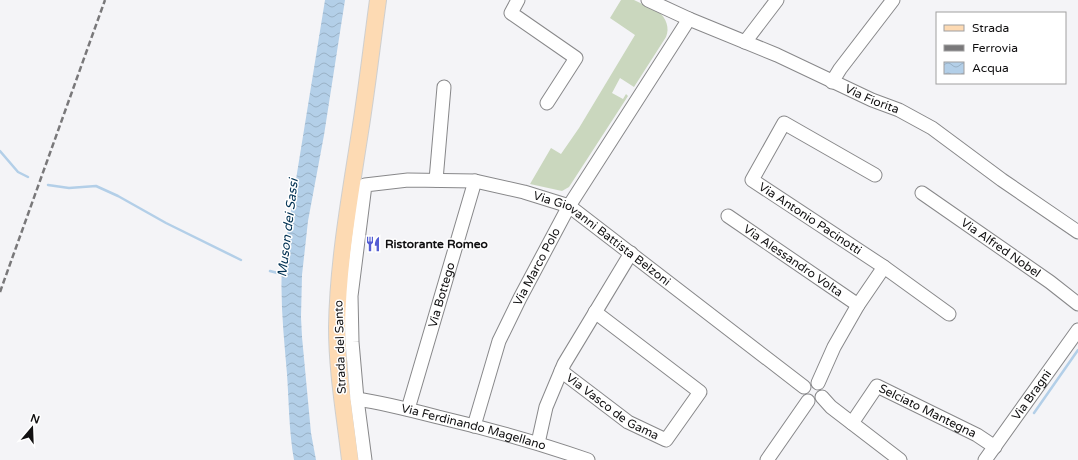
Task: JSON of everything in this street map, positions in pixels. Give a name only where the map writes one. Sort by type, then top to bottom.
[{"type":"main road","name":"Strada del Santo","points":[[357,456],[341,394],[337,329],[339,278],[354,211],[365,97],[378,0]]},
{"type":"street","points":[[518,0],[511,13],[576,58],[547,103]]},
{"type":"street","name":"Via Fiorita","points":[[648,0],[872,100],[899,110],[932,128],[1002,180],[1078,232]]},
{"type":"street","points":[[745,42],[777,0]]},
{"type":"street","points":[[832,82],[840,69],[893,0]]},
{"type":"street","name":"Via Marco Polo","points":[[474,426],[499,341],[569,206],[689,19]]},
{"type":"street","points":[[436,180],[444,87]]},
{"type":"street","name":"Via Antonio Pacinotti","points":[[875,176],[784,123],[752,180],[884,267],[950,314]]},
{"type":"street","name":"Via Giovanni Battista Belzoni","points":[[365,185],[408,180],[475,181],[524,192],[569,206],[804,387]]},
{"type":"street","name":"Via Bottego","points":[[408,409],[475,181]]},
{"type":"street","name":"Strada del Santo","points":[[357,456],[357,399],[352,342],[351,296],[354,211],[365,185]]},
{"type":"street","name":"Via Alfred Nobel","points":[[922,193],[1050,282],[1078,304]]},
{"type":"street","name":"Via Alessandro Volta","points":[[728,216],[858,305]]},
{"type":"street","points":[[538,443],[546,407],[561,371],[631,253]]},
{"type":"street","points":[[818,383],[834,347],[858,305],[884,267]]},
{"type":"street","name":"Via Vasco de Gama","points":[[561,371],[628,422],[666,440],[700,392],[595,312]]},
{"type":"street","name":"Via Bragni","points":[[985,460],[1078,330]]},
{"type":"street","points":[[810,382],[818,383],[823,389],[822,397],[816,402],[808,401],[803,395],[804,387],[810,382]]},
{"type":"street","name":"Selciato Mantegna","points":[[852,423],[877,386],[977,435],[995,447]]},
{"type":"street","points":[[822,397],[831,407],[900,460]]},
{"type":"street","name":"Via Ferdinando Magellano","points":[[357,399],[408,409],[474,426],[538,443],[588,460]]},
{"type":"street","points":[[767,460],[808,401]]},
{"type":"green space","points":[[621,0],[634,0],[659,12],[667,23],[668,30],[666,37],[634,87],[620,78],[612,93],[623,99],[626,94],[628,96],[569,187],[562,191],[530,184],[551,148],[561,154],[579,128],[635,35],[610,18]]},
{"type":"water","points":[[325,0],[345,0],[324,135],[308,221],[302,275],[302,337],[311,433],[316,460],[294,460],[290,428],[283,320],[282,266]]},
{"type":"waterway","points":[[0,151],[18,172],[28,177]]},
{"type":"waterway","points":[[48,185],[69,188],[96,186],[241,260]]},
{"type":"waterway","name":"Muson dei Sassi","points":[[270,271],[285,275]]},
{"type":"waterway","points":[[1034,413],[1078,350]]},
{"type":"railway","points":[[0,292],[105,0]]},
{"type":"place","name":"Ristorante Romeo","points":[[373,244]]}]
